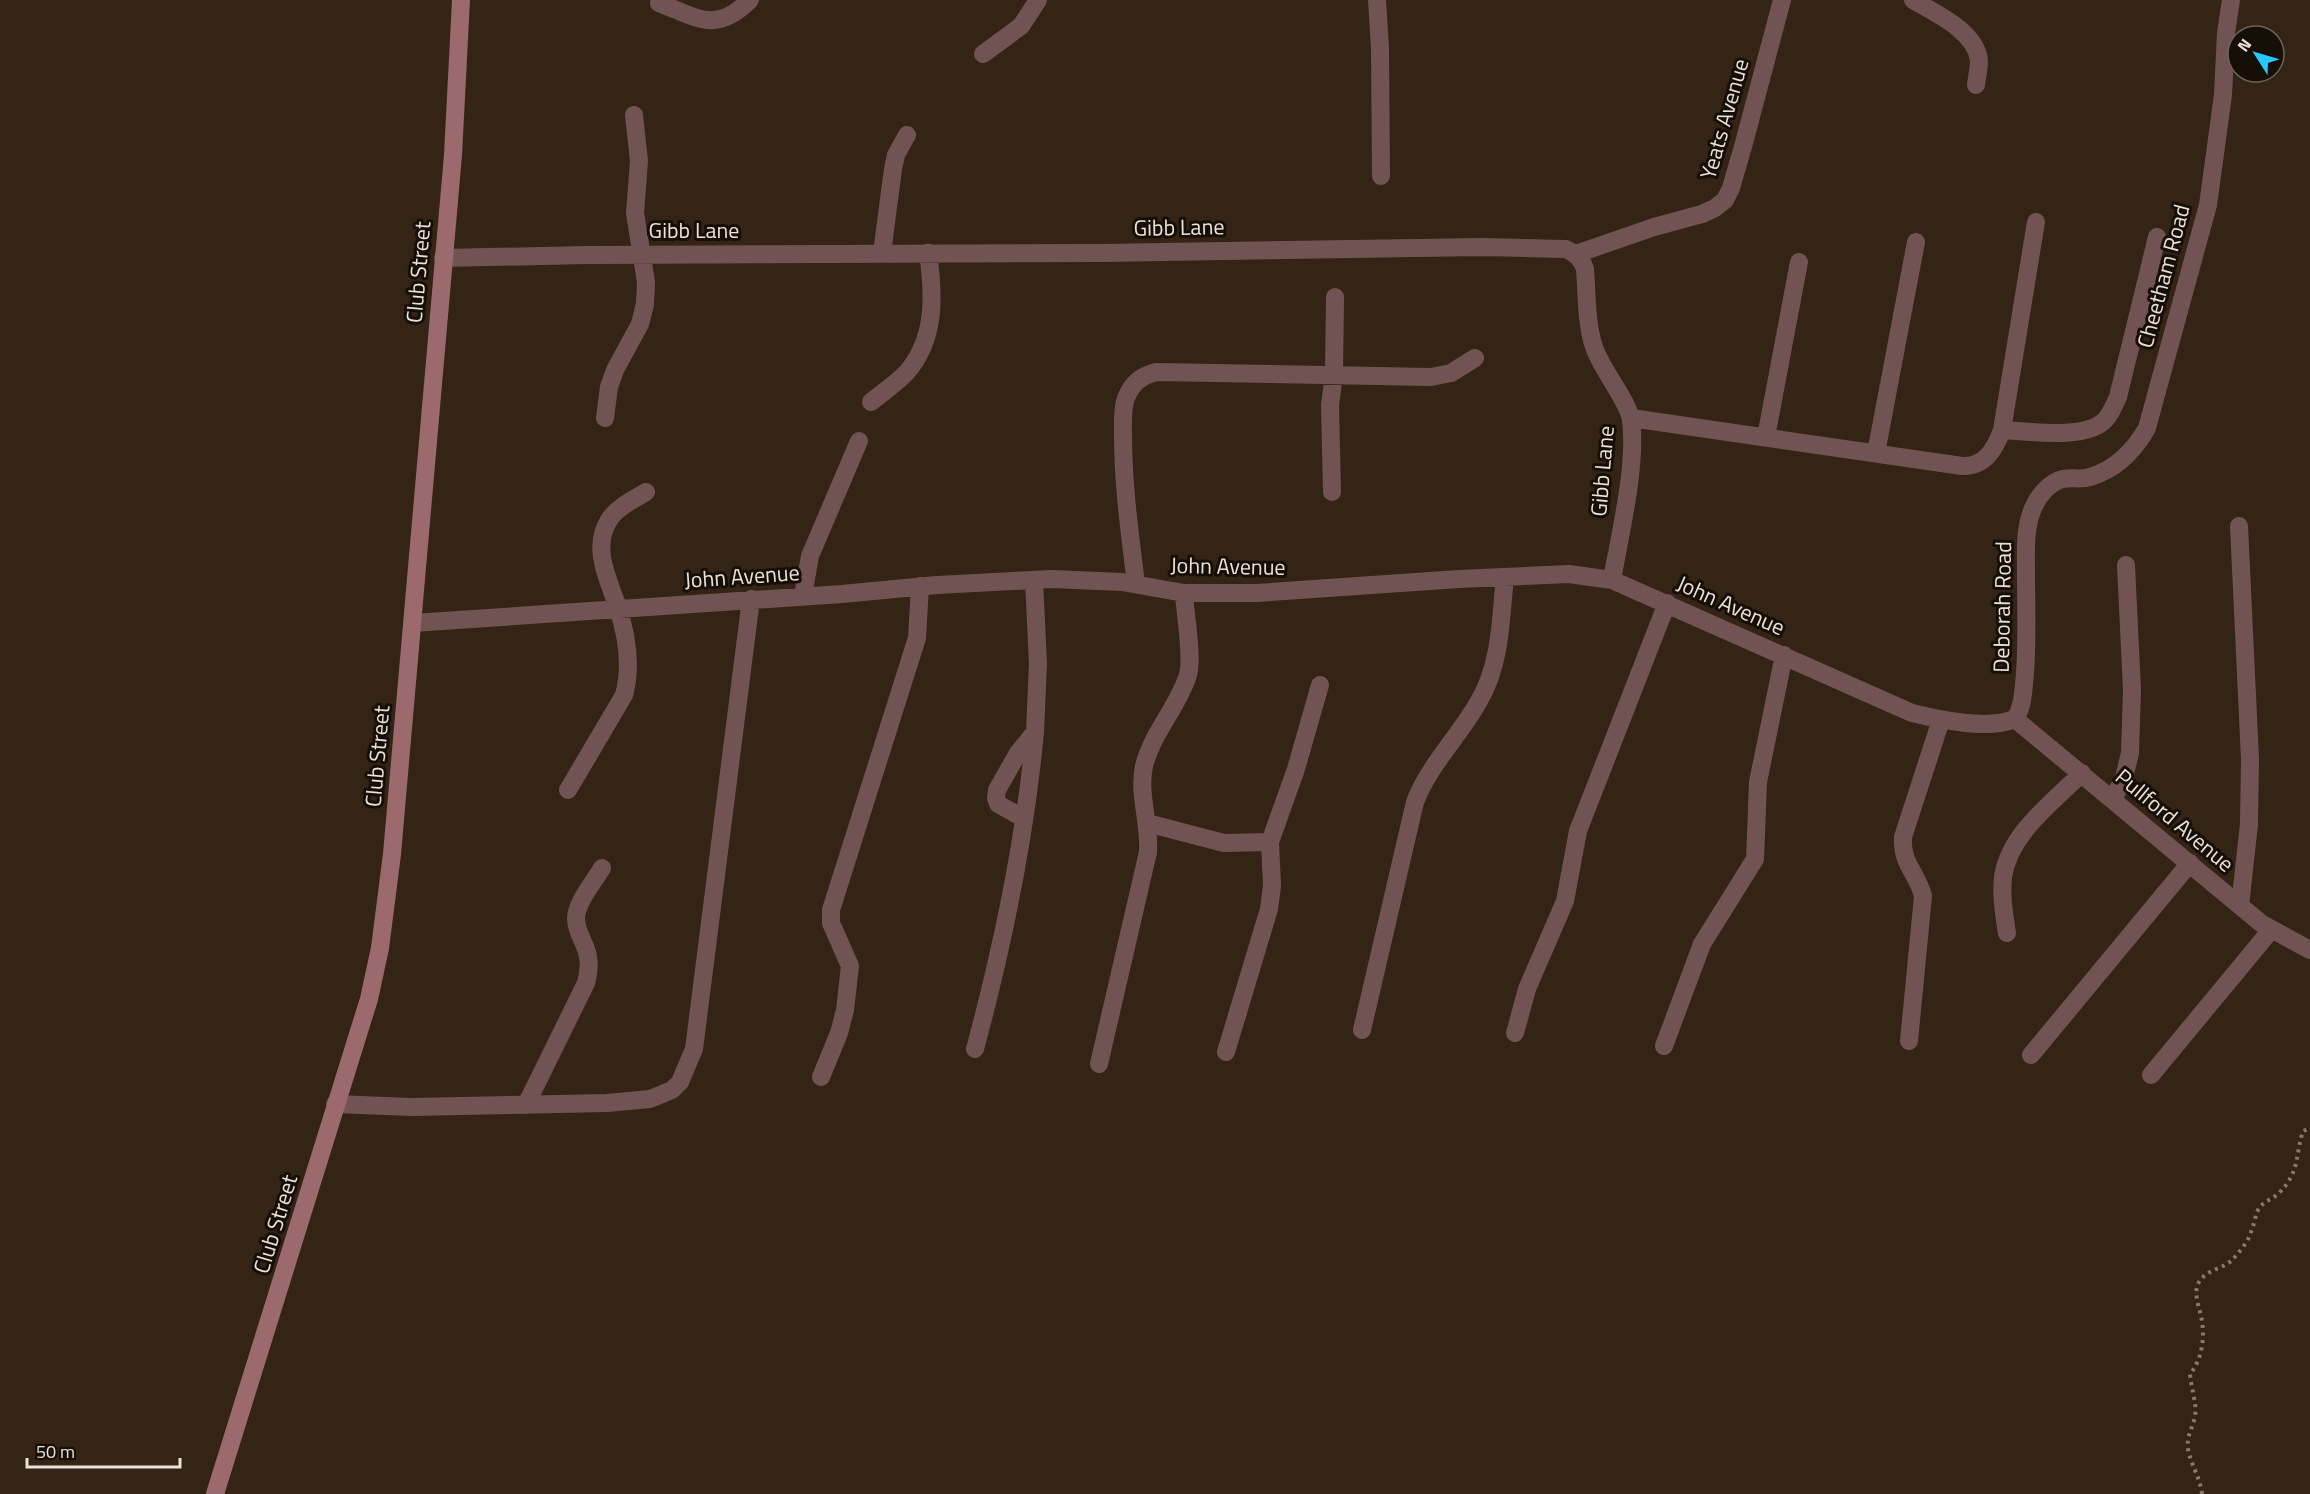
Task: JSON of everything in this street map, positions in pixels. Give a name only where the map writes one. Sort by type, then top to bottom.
[{"type":"main road","name":"Club Street","points":[[215,1494],[369,999],[380,948],[392,854],[453,155],[461,0]]},
{"type":"street","points":[[659,3],[710,21],[720,21],[733,15],[750,0]]},
{"type":"street","points":[[982,54],[1021,26],[1038,0]]},
{"type":"street","points":[[1377,0],[1380,48],[1381,176]]},
{"type":"street","name":"Yeats Avenue","points":[[1575,254],[1654,227],[1701,214],[1715,208],[1725,200],[1734,177],[1782,0]]},
{"type":"street","points":[[1913,0],[1952,23],[1969,38],[1979,59],[1976,85]]},
{"type":"street","name":"Cheetham Road","points":[[2038,498],[2052,484],[2062,479],[2089,478],[2111,468],[2126,458],[2147,428],[2208,205],[2223,95],[2231,0]]},
{"type":"street","points":[[605,418],[609,387],[615,370],[640,324],[645,304],[646,282],[635,213],[639,161],[634,115]]},
{"type":"street","points":[[882,254],[893,169],[896,155],[907,135]]},
{"type":"street","points":[[1631,418],[1972,466],[1986,459],[2002,430],[2036,222]]},
{"type":"street","points":[[2002,430],[2077,432],[2097,427],[2106,420],[2118,397],[2157,237]]},
{"type":"street","points":[[1876,453],[1916,242]]},
{"type":"street","name":"Gibb Lane","points":[[443,258],[1481,247],[1566,249],[1582,261],[1585,270],[1593,346],[1631,418],[1627,492],[1612,580]]},
{"type":"street","points":[[871,402],[906,373],[926,338],[932,307],[928,253]]},
{"type":"street","points":[[1766,437],[1799,262]]},
{"type":"street","points":[[1332,492],[1330,405],[1335,375],[1335,297]]},
{"type":"street","points":[[1136,584],[1123,456],[1125,401],[1136,383],[1147,375],[1156,372],[1431,377],[1451,373],[1475,358]]},
{"type":"street","points":[[803,596],[810,556],[859,441]]},
{"type":"street","points":[[568,790],[624,694],[628,680],[628,651],[618,609],[606,580],[603,562],[604,531],[609,519],[619,508],[646,492]]},
{"type":"street","name":"Deborah Road","points":[[2015,719],[2022,705],[2026,664],[2028,527],[2038,498]]},
{"type":"street","points":[[2239,526],[2250,759],[2249,824],[2240,906]]},
{"type":"street","points":[[2113,799],[2124,778],[2130,753],[2132,690],[2126,565]]},
{"type":"street","name":"John Avenue","points":[[413,623],[920,586],[1034,580],[1097,580],[1136,584],[1184,593],[1257,593],[1505,577],[1585,575],[1612,580],[1668,603],[1894,706],[1941,720],[1991,723],[2015,719]]},
{"type":"street","points":[[1362,1030],[1415,802],[1424,784],[1486,688],[1496,655],[1505,577]]},
{"type":"street","points":[[975,1049],[996,971],[1023,818],[1035,732],[1038,664],[1034,580]]},
{"type":"street","points":[[821,1077],[839,1033],[845,1010],[850,966],[831,923],[831,910],[917,638],[920,586]]},
{"type":"street","points":[[1099,1064],[1148,852],[1142,785],[1147,758],[1185,681],[1190,665],[1184,593]]},
{"type":"street","points":[[335,1104],[412,1107],[608,1103],[650,1099],[672,1090],[685,1073],[695,1038],[751,599]]},
{"type":"street","points":[[1515,1033],[1527,989],[1565,901],[1578,831],[1668,603]]},
{"type":"street","points":[[1664,1046],[1702,944],[1755,859],[1757,788],[1784,655]]},
{"type":"street","points":[[1226,1052],[1269,909],[1272,886],[1270,843],[1296,769],[1320,685]]},
{"type":"street","name":"Pullford Avenue","points":[[2015,719],[2240,906],[2271,930],[2310,950]]},
{"type":"street","points":[[1909,1041],[1923,896],[1904,857],[1902,837],[1941,720]]},
{"type":"street","points":[[1023,818],[998,804],[996,795],[1018,753],[1035,732]]},
{"type":"street","points":[[2007,933],[2002,904],[2003,882],[2013,847],[2028,827],[2082,774]]},
{"type":"street","points":[[1147,823],[1224,843],[1270,843]]},
{"type":"street","points":[[2031,1055],[2190,863]]},
{"type":"street","points":[[526,1105],[586,983],[590,967],[589,956],[575,918],[602,868]]},
{"type":"street","points":[[2151,1075],[2271,930]]},
{"type":"path","points":[[2202,1494],[2201,1484],[2187,1446],[2195,1416],[2195,1398],[2191,1389],[2190,1374],[2198,1364],[2203,1338],[2197,1296],[2199,1282],[2212,1271],[2230,1263],[2251,1235],[2258,1211],[2264,1202],[2277,1195],[2298,1164],[2298,1147],[2303,1131],[2310,1128]]}]
